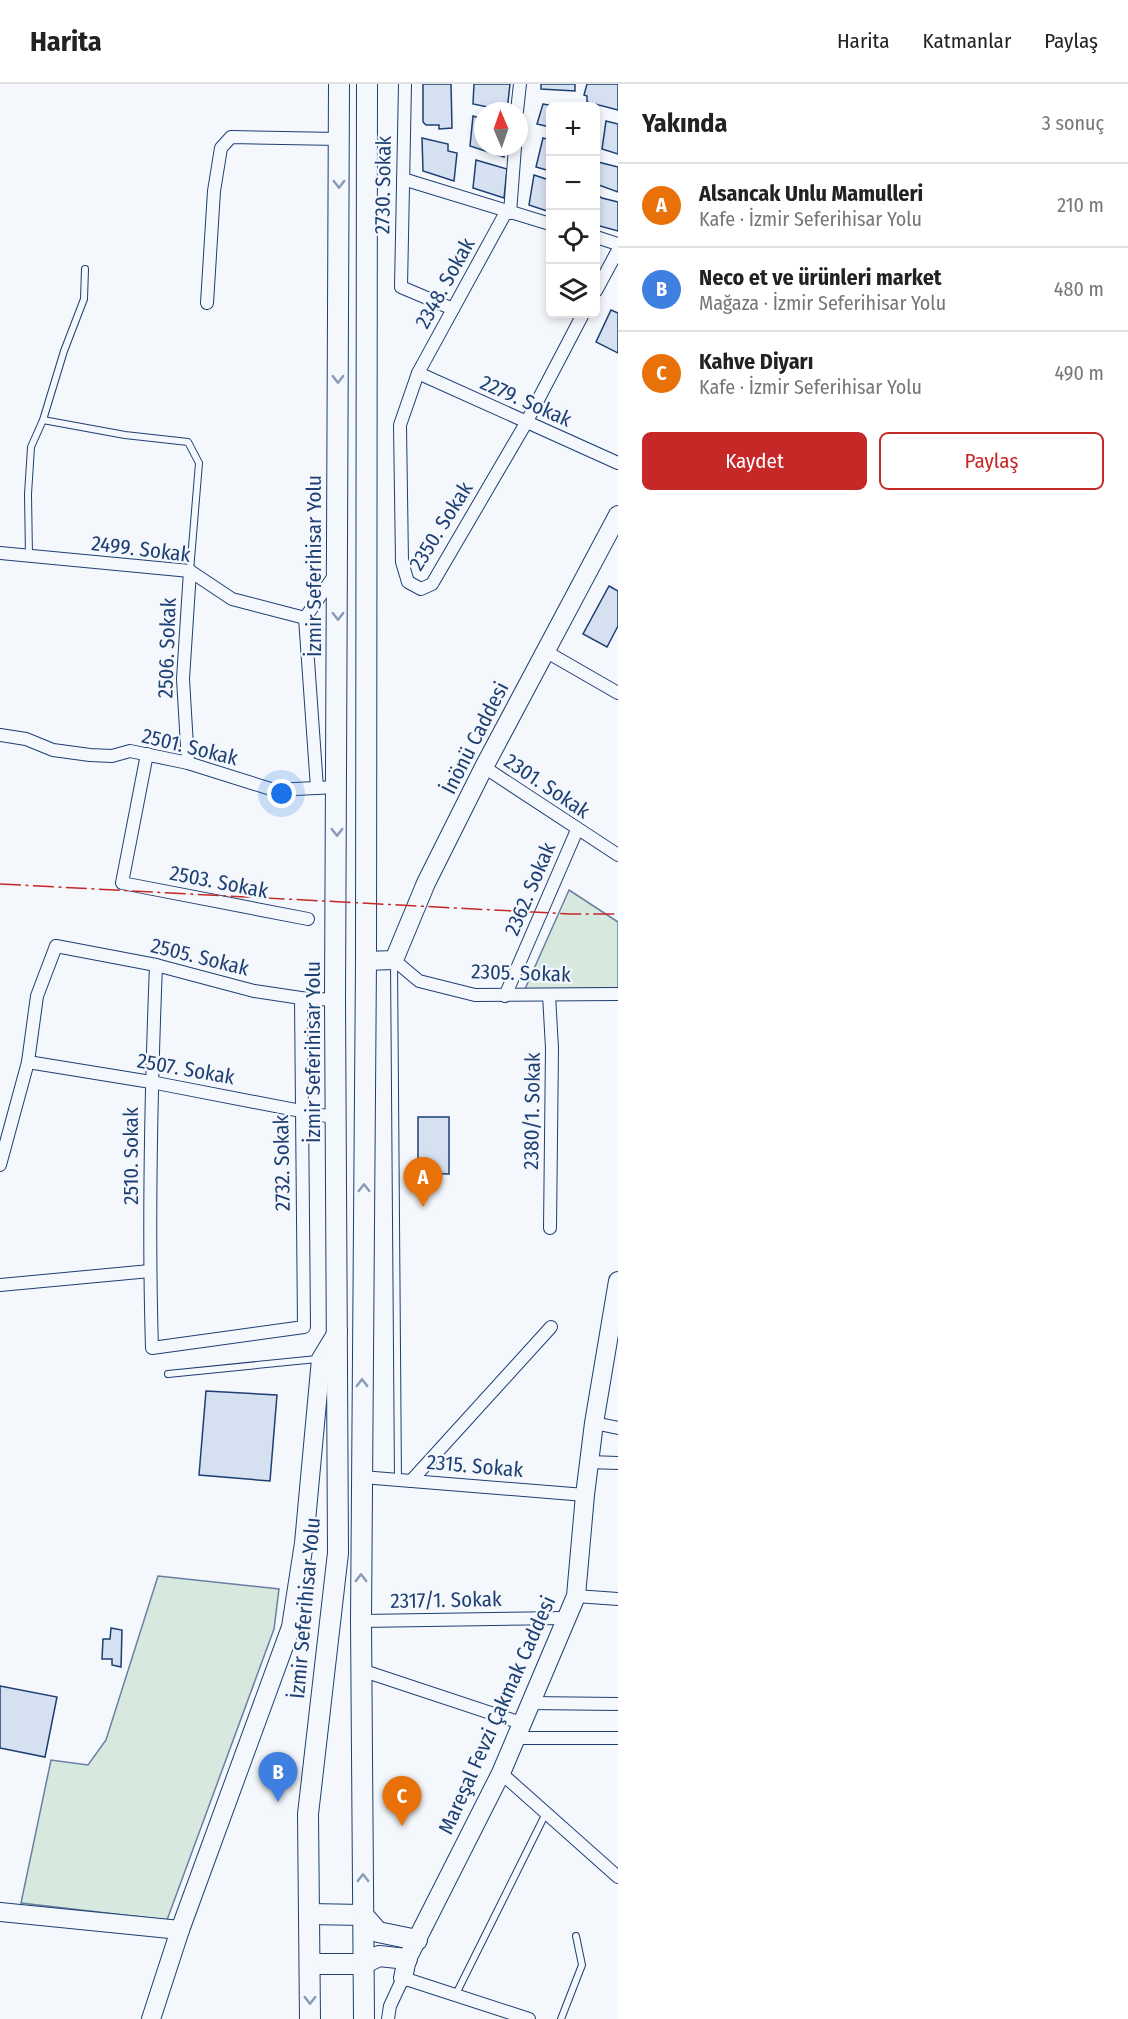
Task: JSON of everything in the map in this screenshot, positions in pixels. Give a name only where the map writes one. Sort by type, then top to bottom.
[{"type":"main road","name":"İzmir Seferihisar Yolu","points":[[310,2019],[308,1814],[338,1553],[335,1000],[339,84]]},
{"type":"main road","points":[[364,2019],[361,1621],[366,961],[364,816],[368,84]]},
{"type":"main road","points":[[309,1914],[363,1915],[378,1932],[417,1940]]},
{"type":"main road","points":[[311,1964],[363,1964],[379,1956],[405,1968]]},
{"type":"street","name":"2730. Sokak","points":[[405,84],[401,287],[453,309]]},
{"type":"street","points":[[518,102],[520,84]]},
{"type":"street","points":[[207,303],[214,191],[221,148],[231,138],[339,139]]},
{"type":"street","name":"2348. Sokak","points":[[418,374],[508,212],[514,156]]},
{"type":"street","points":[[403,180],[546,223]]},
{"type":"street","points":[[600,238],[618,244]]},
{"type":"street","points":[[600,284],[618,250]]},
{"type":"street","name":"2350. Sokak","points":[[418,374],[400,425],[402,562],[408,582],[421,589],[432,584],[526,423],[582,318]]},
{"type":"street","name":"2279. Sokak","points":[[418,374],[618,463]]},
{"type":"street","name":"İnönü Caddesi","points":[[394,960],[426,884],[484,767],[618,515]]},
{"type":"street","name":"2499. Sokak","points":[[0,553],[189,571],[232,599],[305,618]]},
{"type":"street","points":[[317,788],[305,618],[338,570]]},
{"type":"street","name":"2506. Sokak","points":[[188,763],[183,679],[189,571]]},
{"type":"street","points":[[545,651],[618,693]]},
{"type":"street","name":"2501. Sokak","points":[[0,735],[26,739],[53,750],[90,755],[112,756],[130,751],[147,754],[188,763],[274,790],[337,787]]},
{"type":"street","name":"2503. Sokak","points":[[147,754],[122,883],[308,919]]},
{"type":"street","name":"2301. Sokak","points":[[484,767],[618,855]]},
{"type":"street","name":"2362. Sokak","points":[[505,996],[577,830]]},
{"type":"street","name":"2505. Sokak","points":[[28,1062],[38,996],[56,946],[156,964],[254,991],[335,1000]]},
{"type":"street","points":[[366,961],[394,960]]},
{"type":"street","name":"2305. Sokak","points":[[394,960],[419,981],[475,995],[618,994]]},
{"type":"street","name":"2510. Sokak","points":[[152,1348],[151,1082],[156,964]]},
{"type":"street","name":"2380/1. Sokak","points":[[549,995],[552,1048],[550,1228]]},
{"type":"street","name":"2732. Sokak","points":[[152,1348],[304,1327],[301,998]]},
{"type":"street","points":[[0,1165],[28,1062]]},
{"type":"street","name":"2507. Sokak","points":[[28,1062],[151,1082],[337,1118]]},
{"type":"street","points":[[0,1285],[150,1271]]},
{"type":"street","name":"Mareşal Fevzi Çakmak Caddesi","points":[[405,1968],[501,1773],[576,1596],[594,1423],[618,1281]]},
{"type":"street","points":[[411,1480],[551,1328]]},
{"type":"street","points":[[151,2019],[180,1930],[291,1627],[304,1543],[321,1359],[338,1331]]},
{"type":"street","points":[[594,1423],[618,1428]]},
{"type":"street","points":[[589,1462],[618,1463]]},
{"type":"street","name":"2315. Sokak","points":[[362,1477],[585,1495]]},
{"type":"street","points":[[576,1596],[618,1599]]},
{"type":"street","name":"2317/1. Sokak","points":[[361,1621],[566,1618]]},
{"type":"street","points":[[361,1670],[518,1730],[618,1738]]},
{"type":"street","points":[[530,1703],[618,1704]]},
{"type":"street","points":[[501,1773],[618,1877]]},
{"type":"street","points":[[0,1912],[180,1930]]},
{"type":"street","points":[[388,2019],[390,2006],[405,1968],[456,1994],[529,2019]]},
{"type":"lane","points":[[29,556],[28,494],[31,447],[43,420],[64,351],[84,299],[85,269]]},
{"type":"lane","points":[[43,420],[125,435],[188,442],[199,463],[189,571]]},
{"type":"lane","points":[[394,960],[398,1480]]},
{"type":"lane","points":[[168,1374],[321,1359]]},
{"type":"lane","points":[[456,1994],[546,1812]]},
{"type":"lane","points":[[561,2019],[582,1965],[576,1936]]},
{"type":"shaded area","points":[[569,890],[618,922],[618,988],[525,989]]},
{"type":"shaded area","points":[[158,1576],[279,1589],[274,1629],[167,1920],[21,1903],[51,1760],[88,1765],[106,1740]]},
{"type":"building","points":[[423,84],[451,84],[452,128],[439,129],[439,125],[426,125],[423,122]]},
{"type":"building","points":[[474,84],[510,84],[508,102],[474,102],[473,104]]},
{"type":"building","points":[[541,84],[575,84],[575,91],[541,89]]},
{"type":"building","points":[[587,84],[618,84],[618,110],[600,105],[600,102],[587,102],[587,96],[584,95]]},
{"type":"building","points":[[543,104],[546,105],[546,126],[537,124]]},
{"type":"building","points":[[473,116],[474,147],[470,146]]},
{"type":"building","points":[[606,121],[618,124],[618,154],[602,149]]},
{"type":"building","points":[[422,138],[448,144],[448,151],[457,153],[454,181],[423,171]]},
{"type":"building","points":[[543,138],[546,139],[546,170],[536,167]]},
{"type":"building","points":[[476,160],[507,169],[504,198],[473,188]]},
{"type":"building","points":[[600,162],[618,167],[618,192],[600,185]]},
{"type":"building","points":[[534,175],[546,179],[546,211],[529,205]]},
{"type":"building","points":[[600,197],[618,202],[618,231],[600,226]]},
{"type":"building","points":[[611,310],[618,313],[618,353],[596,342]]},
{"type":"building","points":[[609,586],[618,591],[618,626],[607,647],[583,634]]},
{"type":"building","points":[[418,1117],[449,1117],[449,1174],[418,1173]]},
{"type":"building","points":[[206,1391],[277,1395],[270,1481],[199,1475]]},
{"type":"building","points":[[111,1628],[122,1630],[121,1667],[112,1665],[112,1659],[102,1659],[103,1639],[110,1639]]},
{"type":"building","points":[[0,1686],[57,1697],[45,1757],[0,1748]]},
{"type":"power","points":[[0,884],[570,914],[618,914]]},
{"type":"place","name":"Alsancak Unlu Mamulleri","points":[[423,1207]]},
{"type":"place","name":"Neco et ve ürünleri market","points":[[278,1802]]},
{"type":"place","name":"Kahve Diyarı","points":[[402,1826]]}]
